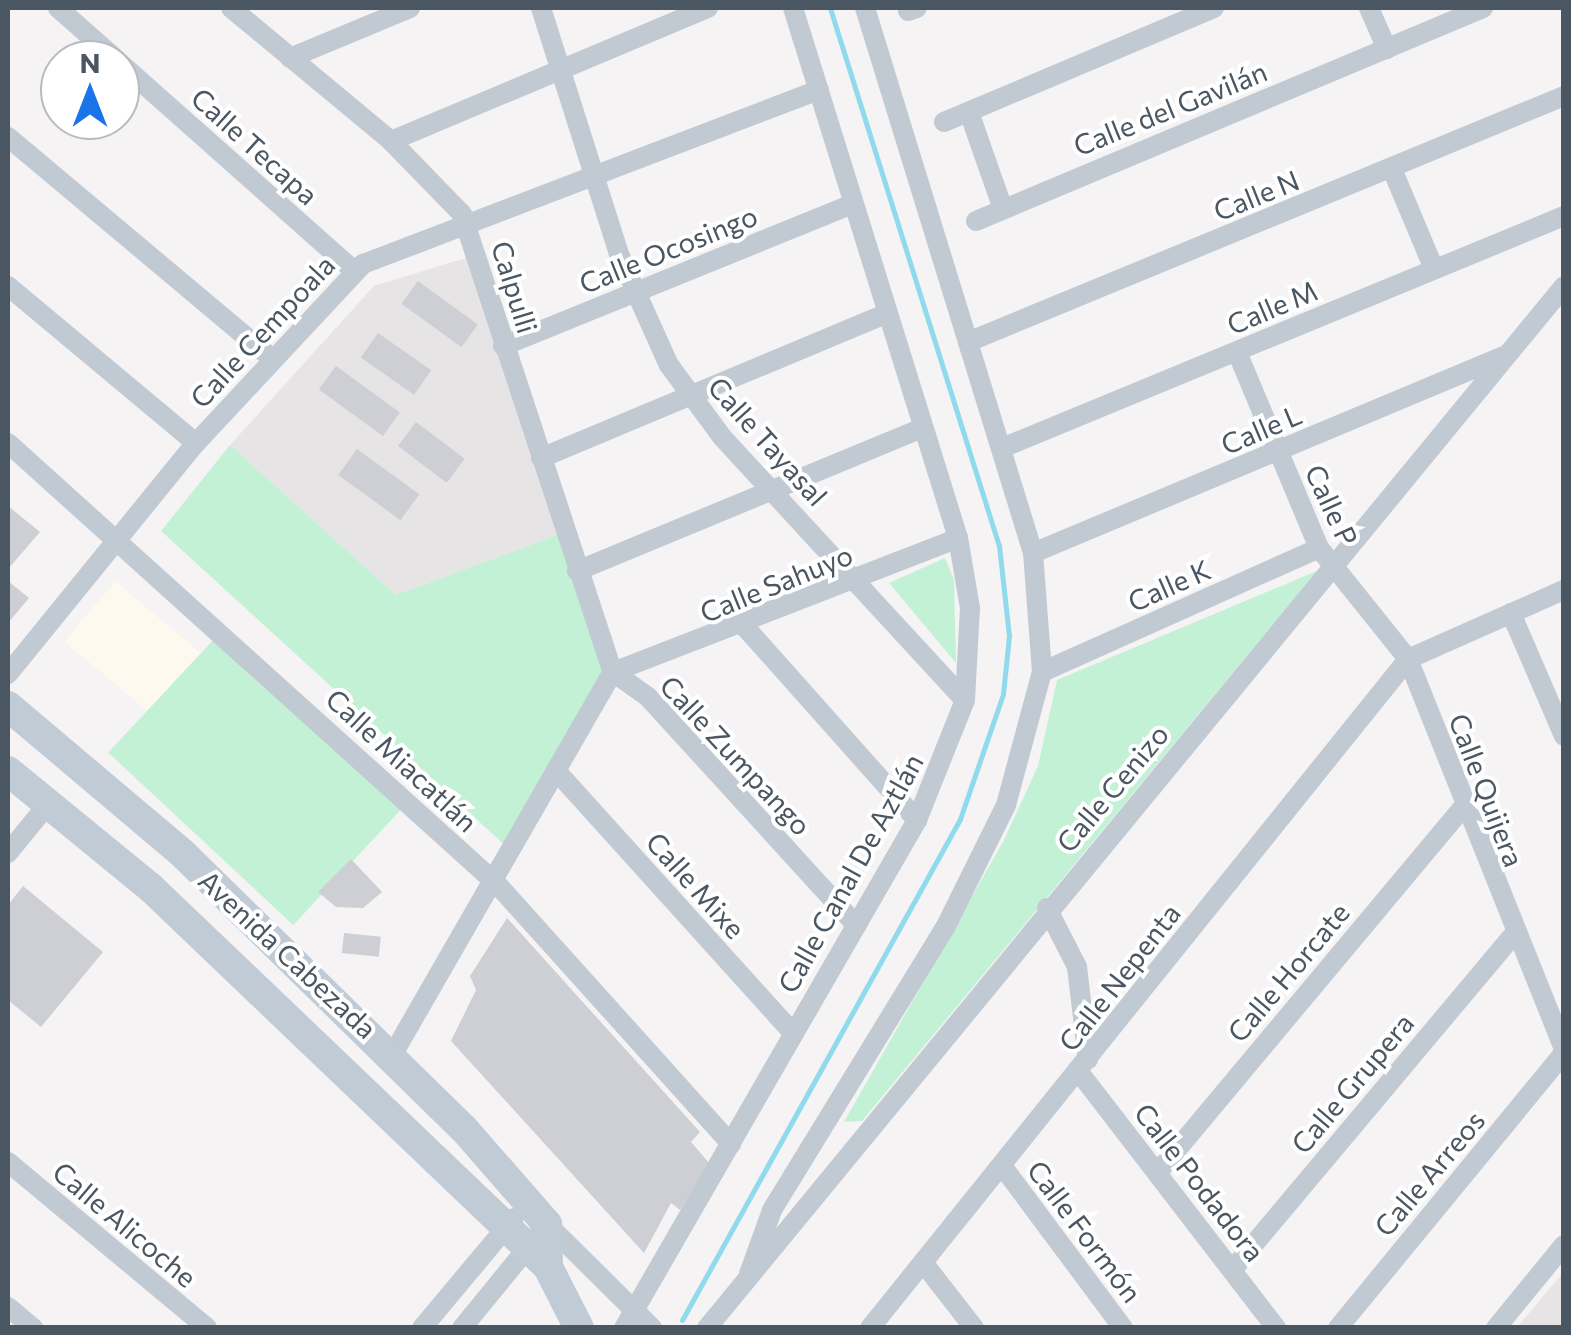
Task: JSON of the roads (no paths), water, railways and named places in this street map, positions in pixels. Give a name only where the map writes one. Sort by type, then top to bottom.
[{"type":"main road","name":"Avenida Cabezada","points":[[8,706],[183,854],[393,1054],[537,1212],[537,1260]]},
{"type":"main road","name":"Avenida Cabezada","points":[[8,770],[236,967],[537,1260],[578,1328]]},
{"type":"street","name":"Calle Tecapa","points":[[58,8],[94,40]]},
{"type":"street","name":"Calpulli","points":[[231,8],[391,140],[449,194],[467,225],[612,672]]},
{"type":"street","points":[[290,58],[410,8]]},
{"type":"street","name":"Calle Tayasal","points":[[541,8],[633,292],[689,397],[965,700]]},
{"type":"street","points":[[391,140],[708,8]]},
{"type":"street","name":"Calle Canal De Aztlán","points":[[630,1319],[917,820],[965,700],[970,608],[958,538],[793,8]]},
{"type":"street","points":[[749,1274],[772,1210],[848,1092],[1006,805],[1042,672],[1033,553],[865,8]]},
{"type":"street","points":[[944,122],[1214,8]]},
{"type":"street","points":[[1369,8],[1387,50]]},
{"type":"street","name":"Calle del Gavilán","points":[[976,221],[1002,206],[1483,8]]},
{"type":"street","name":"Calle Tecapa","points":[[140,81],[354,271]]},
{"type":"street","name":"Calle Cempoala","points":[[8,674],[196,443],[354,271],[819,90]]},
{"type":"street","name":"Calle N","points":[[968,342],[1564,96]]},
{"type":"street","points":[[969,112],[1002,206]]},
{"type":"street","points":[[8,137],[272,359]]},
{"type":"street","points":[[1392,169],[1434,269]]},
{"type":"street","name":"Calle Ocosingo","points":[[504,346],[853,204]]},
{"type":"street","name":"Calle M","points":[[1002,448],[1564,216]]},
{"type":"street","points":[[8,286],[196,443]]},
{"type":"street","name":"Calle Cenizo","points":[[706,1328],[1047,908],[1332,570],[1564,286]]},
{"type":"street","points":[[541,458],[886,314]]},
{"type":"street","name":"Calle P","points":[[1237,352],[1277,452],[1332,570]]},
{"type":"street","name":"Calle L","points":[[1033,553],[1510,354]]},
{"type":"street","points":[[577,570],[923,428]]},
{"type":"street","name":"Calle Miacatlán","points":[[8,444],[119,536],[497,884],[731,1144]]},
{"type":"street","name":"Calle Sahuyo","points":[[612,672],[745,628],[958,538]]},
{"type":"street","name":"Calle K","points":[[1042,672],[1319,548]]},
{"type":"street","name":"Calle Quijera","points":[[1332,570],[1408,659],[1462,809],[1564,1052]]},
{"type":"street","points":[[1408,659],[1564,590]]},
{"type":"street","points":[[1511,612],[1564,736]]},
{"type":"street","points":[[745,628],[917,820]]},
{"type":"street","name":"Calle Nepenta","points":[[870,1328],[1408,659]]},
{"type":"street","points":[[393,1054],[497,884],[612,672]]},
{"type":"street","name":"Calle Zumpango","points":[[612,672],[648,697],[856,925]]},
{"type":"street","name":"Calle Mixe","points":[[559,774],[792,1032]]},
{"type":"street","points":[[8,853],[48,804]]},
{"type":"street","name":"Calle Horcate","points":[[1158,1172],[1462,809]]},
{"type":"street","points":[[1047,908],[1077,967],[1084,1066]]},
{"type":"street","name":"Calle Grupera","points":[[1233,1269],[1515,933]]},
{"type":"street","name":"Calle Arreos","points":[[1338,1328],[1564,1052]]},
{"type":"street","name":"Calle Podadora","points":[[1084,1066],[1276,1328]]},
{"type":"street","points":[[848,1092],[876,1120]]},
{"type":"street","name":"Calle Alicoche","points":[[8,1162],[207,1328]]},
{"type":"street","name":"Calle Formón","points":[[1003,1167],[1123,1328]]},
{"type":"street","points":[[422,1328],[503,1230],[537,1212]]},
{"type":"street","name":"Avenida Cabezada","points":[[537,1212],[630,1319],[652,1328]]},
{"type":"street","points":[[1496,1328],[1564,1246]]},
{"type":"street","points":[[462,1328],[537,1260]]},
{"type":"street","points":[[925,1264],[974,1328]]},
{"type":"street","points":[[8,1306],[33,1328]]},
{"type":"waterway","points":[[682,1320],[960,819],[1003,694],[1009,636],[999,546],[830,8]]}]
